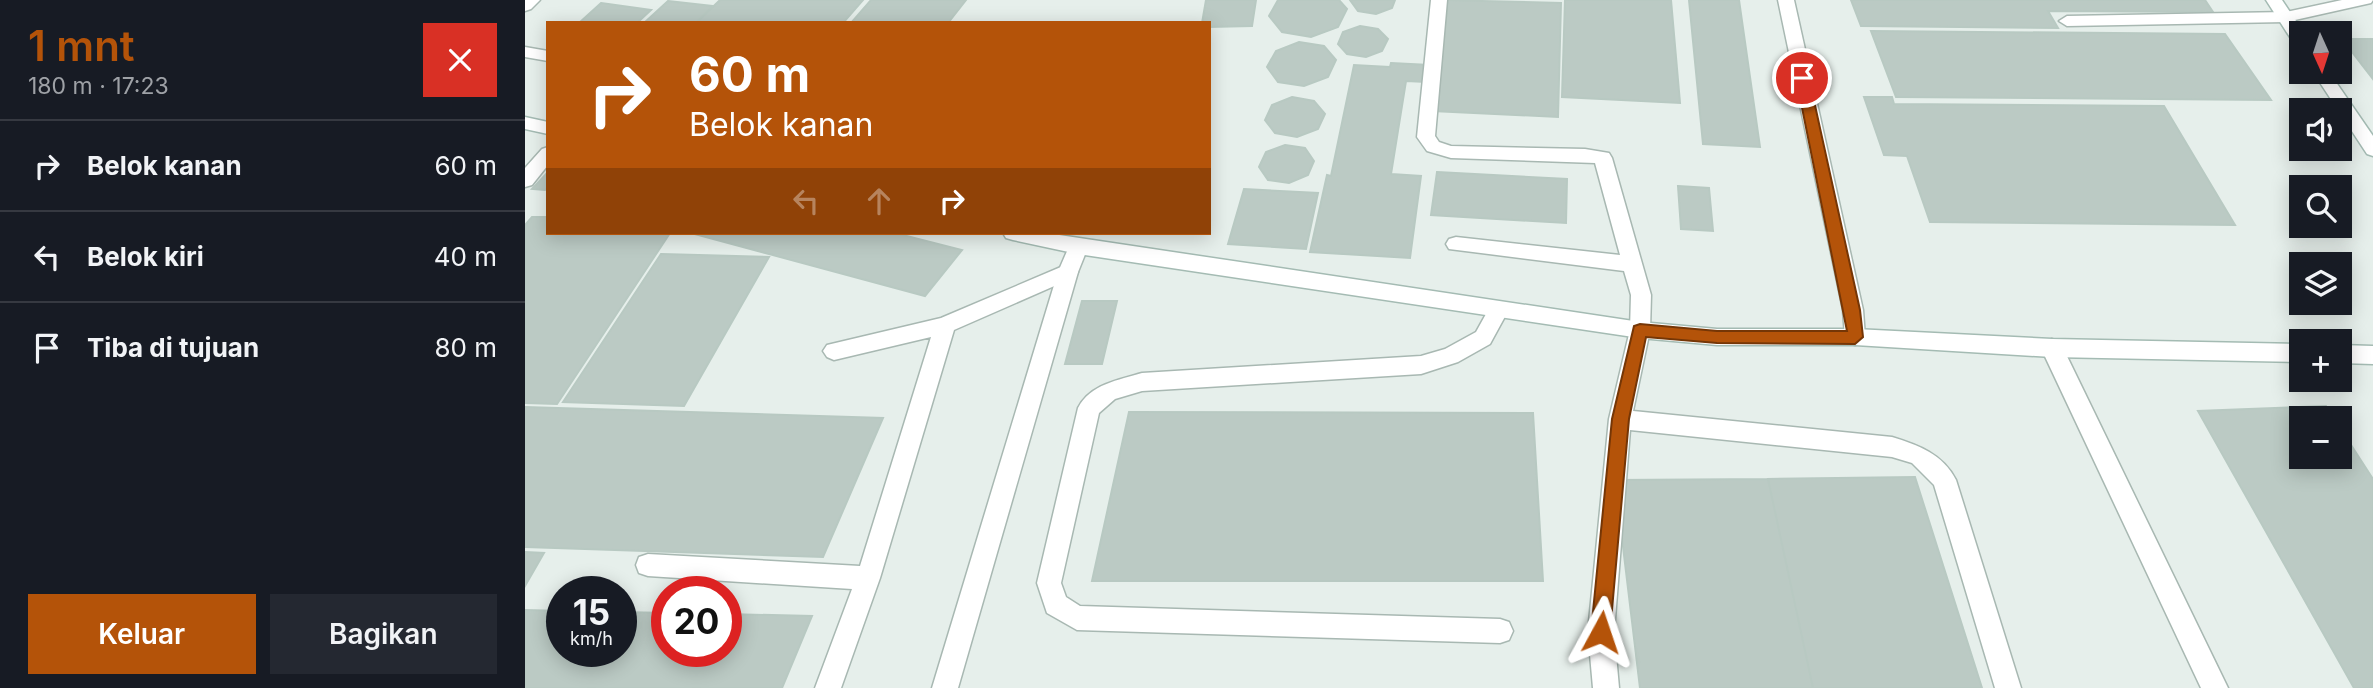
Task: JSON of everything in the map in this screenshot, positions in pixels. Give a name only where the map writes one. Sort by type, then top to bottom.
[{"type":"street","points":[[525,6],[532,0]]},
{"type":"street","points":[[1439,0],[1426,137],[1433,147],[1451,152],[1585,155],[1603,158],[1641,295],[1640,330],[1620,419],[1601,632],[1606,688]]},
{"type":"street","points":[[1786,0],[1853,310],[1855,337]]},
{"type":"street","points":[[2274,0],[2289,22]]},
{"type":"street","points":[[2067,21],[2286,17],[2365,0]]},
{"type":"street","points":[[525,52],[546,56]]},
{"type":"street","points":[[2330,84],[2367,133],[2373,150]]},
{"type":"street","points":[[525,123],[546,128]]},
{"type":"street","points":[[525,180],[546,155]]},
{"type":"street","points":[[1022,235],[1078,247],[1640,330],[1717,337],[1855,337],[2052,348],[2289,353]]},
{"type":"street","points":[[1456,244],[1633,264]]},
{"type":"street","points":[[945,688],[1078,247]]},
{"type":"street","points":[[834,351],[945,325],[1069,272]]},
{"type":"street","points":[[1498,311],[1483,338],[1451,356],[1421,365],[1142,382],[1108,392],[1089,408],[1049,583],[1056,606],[1077,618],[1500,631]]},
{"type":"street","points":[[828,688],[868,578],[945,325]]},
{"type":"street","points":[[2052,348],[2215,688]]},
{"type":"street","points":[[2352,354],[2373,355]]},
{"type":"street","points":[[1620,419],[1892,447],[1920,456],[1944,480],[2008,688]]},
{"type":"street","points":[[648,565],[868,578]]},
{"type":"building","points":[[720,0],[863,0],[845,21],[698,21]]},
{"type":"building","points":[[871,0],[966,0],[950,21],[853,21]]},
{"type":"building","points":[[1206,0],[1256,0],[1252,26],[1211,27],[1211,21],[1202,21]]},
{"type":"building","points":[[1278,0],[1339,0],[1347,9],[1338,27],[1311,37],[1282,32],[1269,16]]},
{"type":"building","points":[[1350,0],[1395,0],[1392,8],[1376,14],[1358,11]]},
{"type":"building","points":[[1442,0],[1561,3],[1558,117],[1433,111],[1447,10],[1441,9]]},
{"type":"building","points":[[1565,0],[1671,0],[1680,103],[1562,97]]},
{"type":"building","points":[[1689,0],[1739,0],[1760,147],[1703,144]]},
{"type":"building","points":[[1851,0],[2205,0],[2213,12],[2048,11],[2058,28],[1861,26]]},
{"type":"building","points":[[668,1],[713,6],[698,21],[646,21]]},
{"type":"building","points":[[601,3],[651,10],[639,21],[581,21]]},
{"type":"building","points":[[1360,26],[1378,29],[1388,39],[1382,51],[1366,57],[1347,54],[1338,44],[1343,32]]},
{"type":"building","points":[[1871,31],[2225,34],[2271,100],[1896,97]]},
{"type":"building","points":[[2352,39],[2373,39],[2373,79],[2352,52]]},
{"type":"building","points":[[1299,42],[1324,46],[1336,60],[1328,77],[1304,86],[1278,82],[1267,67],[1276,51]]},
{"type":"building","points":[[1391,63],[1429,65],[1426,82],[1406,81],[1391,174],[1421,176],[1410,258],[1310,252],[1327,175],[1331,176],[1354,65],[1390,67]]},
{"type":"building","points":[[1292,97],[1314,101],[1325,114],[1318,129],[1297,137],[1275,133],[1265,120],[1272,105]]},
{"type":"building","points":[[1864,97],[1892,97],[1894,104],[2164,106],[2235,225],[1930,222],[1907,156],[1884,155]]},
{"type":"building","points":[[1285,145],[1305,148],[1314,161],[1308,175],[1289,183],[1268,180],[1259,167],[1266,152]]},
{"type":"building","points":[[1437,172],[1567,179],[1566,223],[1431,215]]},
{"type":"building","points":[[546,174],[546,189],[532,189]]},
{"type":"building","points":[[1678,186],[1709,188],[1713,231],[1681,229]]},
{"type":"building","points":[[1244,189],[1318,193],[1306,249],[1228,244]]},
{"type":"building","points":[[532,217],[546,217],[546,235],[669,235],[557,404],[525,403],[525,225]]},
{"type":"building","points":[[698,235],[903,235],[962,250],[925,296]]},
{"type":"building","points":[[661,254],[769,257],[684,406],[563,402]]},
{"type":"building","points":[[1082,301],[1117,301],[1102,364],[1065,364]]},
{"type":"building","points":[[525,407],[883,418],[823,557],[525,547]]},
{"type":"building","points":[[2289,407],[2289,469],[2352,469],[2352,447],[2373,479],[2373,688],[2354,688],[2198,411]]},
{"type":"building","points":[[1129,412],[1533,413],[1543,581],[1092,581]]},
{"type":"building","points":[[1915,477],[1982,688],[1813,688],[1768,479]]},
{"type":"building","points":[[1768,479],[1813,688],[1640,688],[1615,480]]},
{"type":"building","points":[[525,552],[544,553],[525,586]]},
{"type":"building","points":[[525,610],[546,611],[546,667],[637,667],[637,612],[651,613],[651,667],[742,667],[742,614],[812,616],[782,688],[525,688]]},
{"type":"route","points":[[1601,632],[1620,419],[1640,330],[1717,337],[1855,337],[1853,310],[1802,78]]}]
